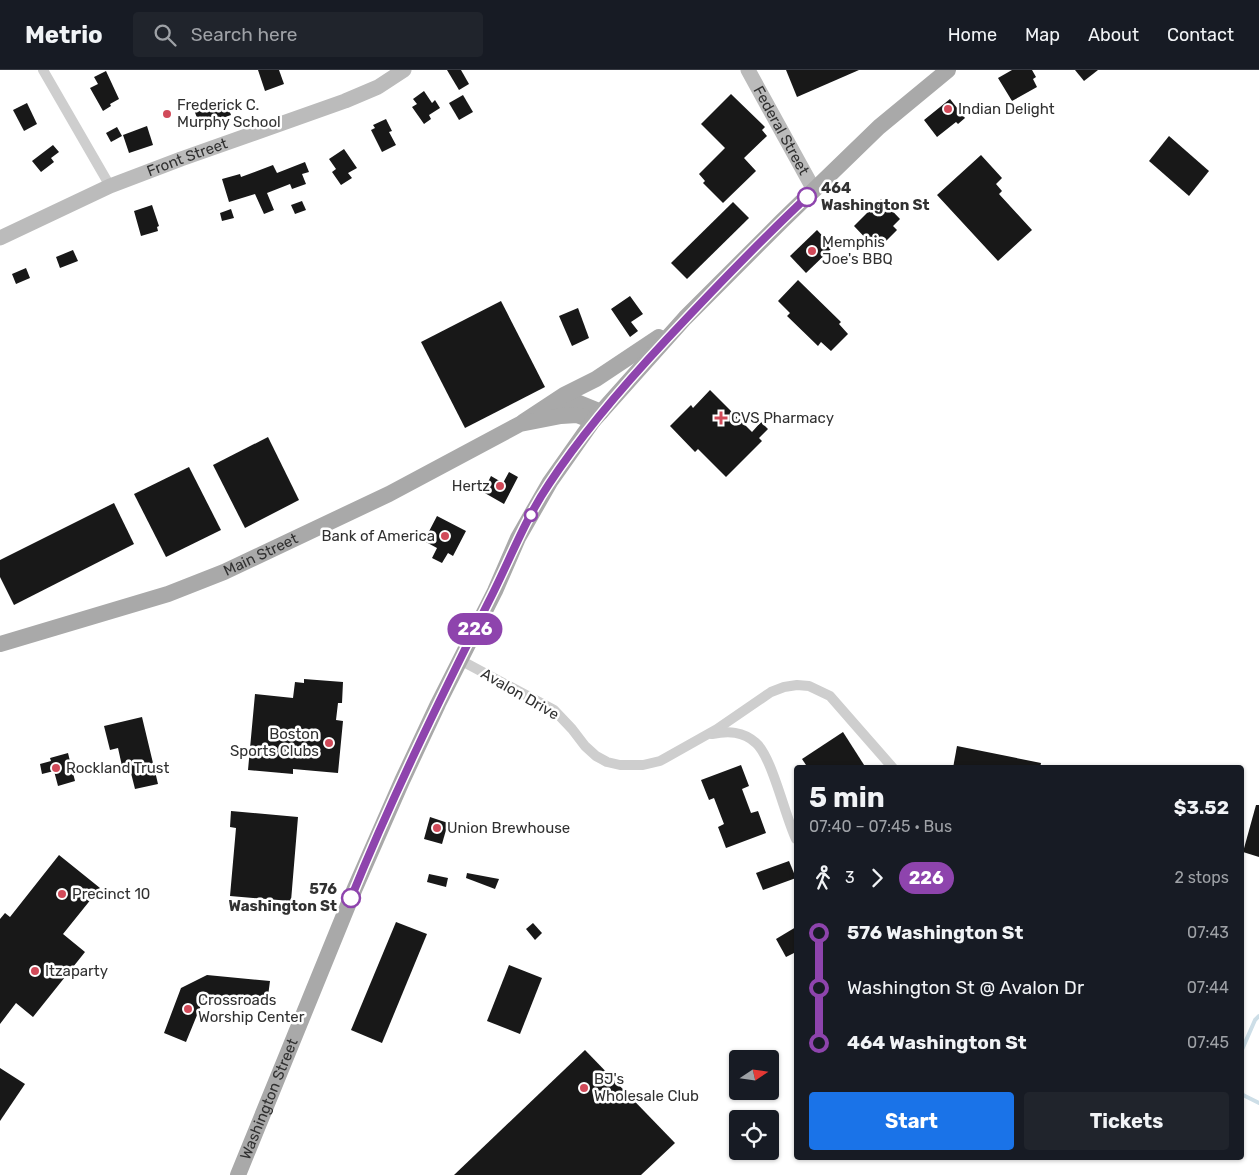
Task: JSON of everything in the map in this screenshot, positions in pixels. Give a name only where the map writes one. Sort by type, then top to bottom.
[{"type":"main road","name":"Washington Street","points":[[238,1175],[355,888],[402,781],[518,538],[539,499],[597,417],[686,318],[880,127],[948,70]]},
{"type":"main road","points":[[520,424],[552,402],[596,379],[686,318]]},
{"type":"main road","points":[[552,402],[574,400],[597,417]]},
{"type":"main road","name":"Main Street","points":[[0,644],[168,594],[224,572],[389,494],[520,424],[561,416],[597,417]]},
{"type":"street","points":[[43,70],[110,186]]},
{"type":"street","name":"Front Street","points":[[0,238],[110,186],[345,101],[378,87],[404,70]]},
{"type":"street","name":"Federal Street","points":[[748,70],[814,190]]},
{"type":"street","name":"Avalon Drive","points":[[460,660],[554,710],[596,756],[620,765],[660,761],[706,735],[771,692],[797,685],[809,686],[830,696],[890,765]]},
{"type":"street","name":"Avalon Drive","points":[[706,735],[738,732],[756,742],[768,762],[794,835]]},
{"type":"building","points":[[258,70],[279,70],[284,84],[265,91]]},
{"type":"building","points":[[447,70],[461,70],[469,84],[459,90]]},
{"type":"building","points":[[786,70],[859,70],[797,97]]},
{"type":"building","points":[[1012,70],[1032,70],[1036,77],[1033,79],[1037,87],[1012,101],[998,78]]},
{"type":"building","points":[[1075,70],[1098,70],[1084,81]]},
{"type":"building","points":[[106,71],[119,99],[103,111],[90,88],[98,84],[94,77]]},
{"type":"building","points":[[424,91],[432,103],[435,100],[440,108],[429,115],[431,119],[424,124],[412,107],[417,104],[413,99]]},
{"type":"building","points":[[731,94],[765,127],[762,130],[767,136],[744,158],[756,171],[723,203],[703,183],[705,181],[699,174],[725,148],[701,124]]},
{"type":"building","points":[[463,95],[473,112],[459,120],[449,103]]},
{"type":"building","name":"Indian Delight","points":[[950,99],[965,118],[958,124],[956,122],[937,137],[924,120]]},
{"type":"building","points":[[27,103],[37,124],[24,131],[13,110]]},
{"type":"building","points":[[203,103],[206,109],[212,106],[213,109],[227,104],[231,115],[200,126],[193,107]]},
{"type":"building","points":[[386,119],[392,131],[389,132],[396,145],[382,152],[371,130],[375,128],[373,125]]},
{"type":"building","points":[[147,126],[153,145],[129,153],[123,135]]},
{"type":"building","points":[[117,127],[122,136],[111,142],[106,133]]},
{"type":"building","points":[[1169,136],[1209,171],[1189,196],[1149,161]]},
{"type":"building","points":[[53,145],[59,152],[51,158],[54,162],[41,172],[32,161]]},
{"type":"building","points":[[344,149],[357,168],[348,173],[352,178],[341,185],[332,172],[336,169],[329,159]]},
{"type":"building","points":[[981,155],[1002,178],[996,184],[1002,191],[999,194],[1032,230],[998,261],[937,195]]},
{"type":"building","points":[[305,162],[309,172],[302,174],[306,184],[292,189],[290,184],[267,193],[274,210],[264,214],[255,194],[229,202],[222,179],[240,174],[241,177],[273,165],[277,173]]},
{"type":"building","points":[[881,199],[900,219],[893,226],[897,230],[884,243],[880,239],[873,246],[854,226]]},
{"type":"building","points":[[302,201],[306,210],[295,214],[291,205]]},
{"type":"building","points":[[733,202],[749,218],[687,279],[671,263]]},
{"type":"building","points":[[152,205],[159,226],[157,227],[158,231],[141,236],[134,211]]},
{"type":"building","points":[[231,209],[234,218],[222,221],[220,213]]},
{"type":"building","name":"Memphis Joe's BBQ","points":[[817,230],[833,247],[806,273],[790,256]]},
{"type":"building","points":[[73,250],[78,261],[60,268],[56,257]]},
{"type":"building","points":[[26,268],[30,278],[16,284],[12,274]]},
{"type":"building","points":[[798,280],[841,322],[839,324],[848,334],[831,351],[821,342],[818,346],[787,316],[790,313],[778,301]]},
{"type":"building","points":[[630,296],[643,314],[631,322],[638,331],[630,337],[611,309]]},
{"type":"building","points":[[501,301],[545,387],[465,428],[421,342]]},
{"type":"building","points":[[578,308],[589,338],[572,346],[559,316]]},
{"type":"building","name":"CVS Pharmacy","points":[[710,390],[752,432],[761,422],[768,429],[759,438],[762,441],[726,477],[698,449],[695,452],[670,426],[691,405],[693,408]]},
{"type":"building","points":[[268,437],[299,500],[245,528],[213,465]]},
{"type":"building","points":[[189,467],[221,530],[166,557],[134,494]]},
{"type":"building","name":"Hertz","points":[[509,472],[518,477],[504,504],[483,492],[491,476],[503,483]]},
{"type":"building","points":[[114,503],[134,544],[14,605],[0,577],[0,560]]},
{"type":"building","name":"Bank of America","points":[[437,516],[466,531],[453,556],[448,553],[442,563],[432,558],[437,548],[424,541]]},
{"type":"building","points":[[304,679],[343,682],[342,703],[338,703],[336,720],[343,721],[338,773],[293,769],[293,774],[248,770],[255,694],[293,698],[295,682],[304,683]]},
{"type":"building","points":[[142,717],[158,784],[135,789],[129,765],[122,766],[118,748],[110,750],[104,726]]},
{"type":"building","points":[[843,732],[864,765],[806,765],[802,759]]},
{"type":"building","points":[[957,746],[1041,763],[1041,765],[954,765]]},
{"type":"building","name":"Rockland Trust","points":[[68,753],[75,781],[58,786],[54,771],[42,774],[40,764],[51,761],[50,758]]},
{"type":"building","points":[[741,765],[749,786],[742,789],[751,813],[758,811],[766,833],[726,848],[718,827],[724,824],[714,798],[709,800],[701,780]]},
{"type":"building","points":[[1256,805],[1259,805],[1259,857],[1244,852]]},
{"type":"building","points":[[231,811],[298,817],[291,901],[230,896],[236,828],[230,827]]},
{"type":"building","name":"Union Brewhouse","points":[[430,817],[448,823],[442,844],[424,839]]},
{"type":"building","name":"Itzaparty","points":[[59,855],[100,888],[63,934],[85,952],[33,1017],[16,1003],[0,1024],[0,919],[5,913],[10,917]]},
{"type":"building","points":[[789,861],[794,873],[794,879],[763,890],[756,873]]},
{"type":"building","points":[[467,873],[499,879],[495,889],[466,878]]},
{"type":"building","points":[[429,874],[448,878],[446,887],[427,882]]},
{"type":"building","points":[[396,922],[427,934],[382,1043],[351,1030]]},
{"type":"building","points":[[533,923],[542,933],[535,940],[526,929]]},
{"type":"building","points":[[794,928],[794,953],[786,957],[776,939]]},
{"type":"building","points":[[509,965],[542,978],[520,1034],[487,1021]]},
{"type":"building","points":[[207,975],[270,981],[267,1004],[204,998],[186,1042],[164,1033],[181,988]]},
{"type":"building","name":"BJ's Wholesale Club","points":[[585,1050],[675,1143],[641,1175],[454,1175]]},
{"type":"building","points":[[0,1068],[25,1084],[0,1121]]},
{"type":"waterway","points":[[1244,1045],[1255,1020],[1259,1016]]},
{"type":"waterway","points":[[1244,1096],[1259,1103]]},
{"type":"bus line","name":"226","points":[[351,898],[438,704],[518,538],[550,482],[593,421],[625,384],[686,318],[807,197]]},
{"type":"place","name":"Indian Delight","points":[[948,109]]},
{"type":"place","name":"Frederick C. Murphy School","points":[[167,114]]},
{"type":"place","name":"464 Washington St","points":[[807,197]]},
{"type":"place","name":"Memphis Joe's BBQ","points":[[812,251]]},
{"type":"place","name":"CVS Pharmacy","points":[[721,418]]},
{"type":"place","name":"Hertz","points":[[500,486]]},
{"type":"place","name":"Bank of America","points":[[445,536]]},
{"type":"place","name":"Boston Sports Clubs","points":[[329,743]]},
{"type":"place","name":"Rockland Trust","points":[[56,768]]},
{"type":"place","name":"Union Brewhouse","points":[[437,828]]},
{"type":"place","name":"Precinct 10","points":[[62,894]]},
{"type":"place","name":"576 Washington St","points":[[351,898]]},
{"type":"place","name":"Itzaparty","points":[[35,971]]},
{"type":"place","name":"Crossroads Worship Center","points":[[188,1009]]},
{"type":"place","name":"BJ's Wholesale Club","points":[[584,1088]]}]
